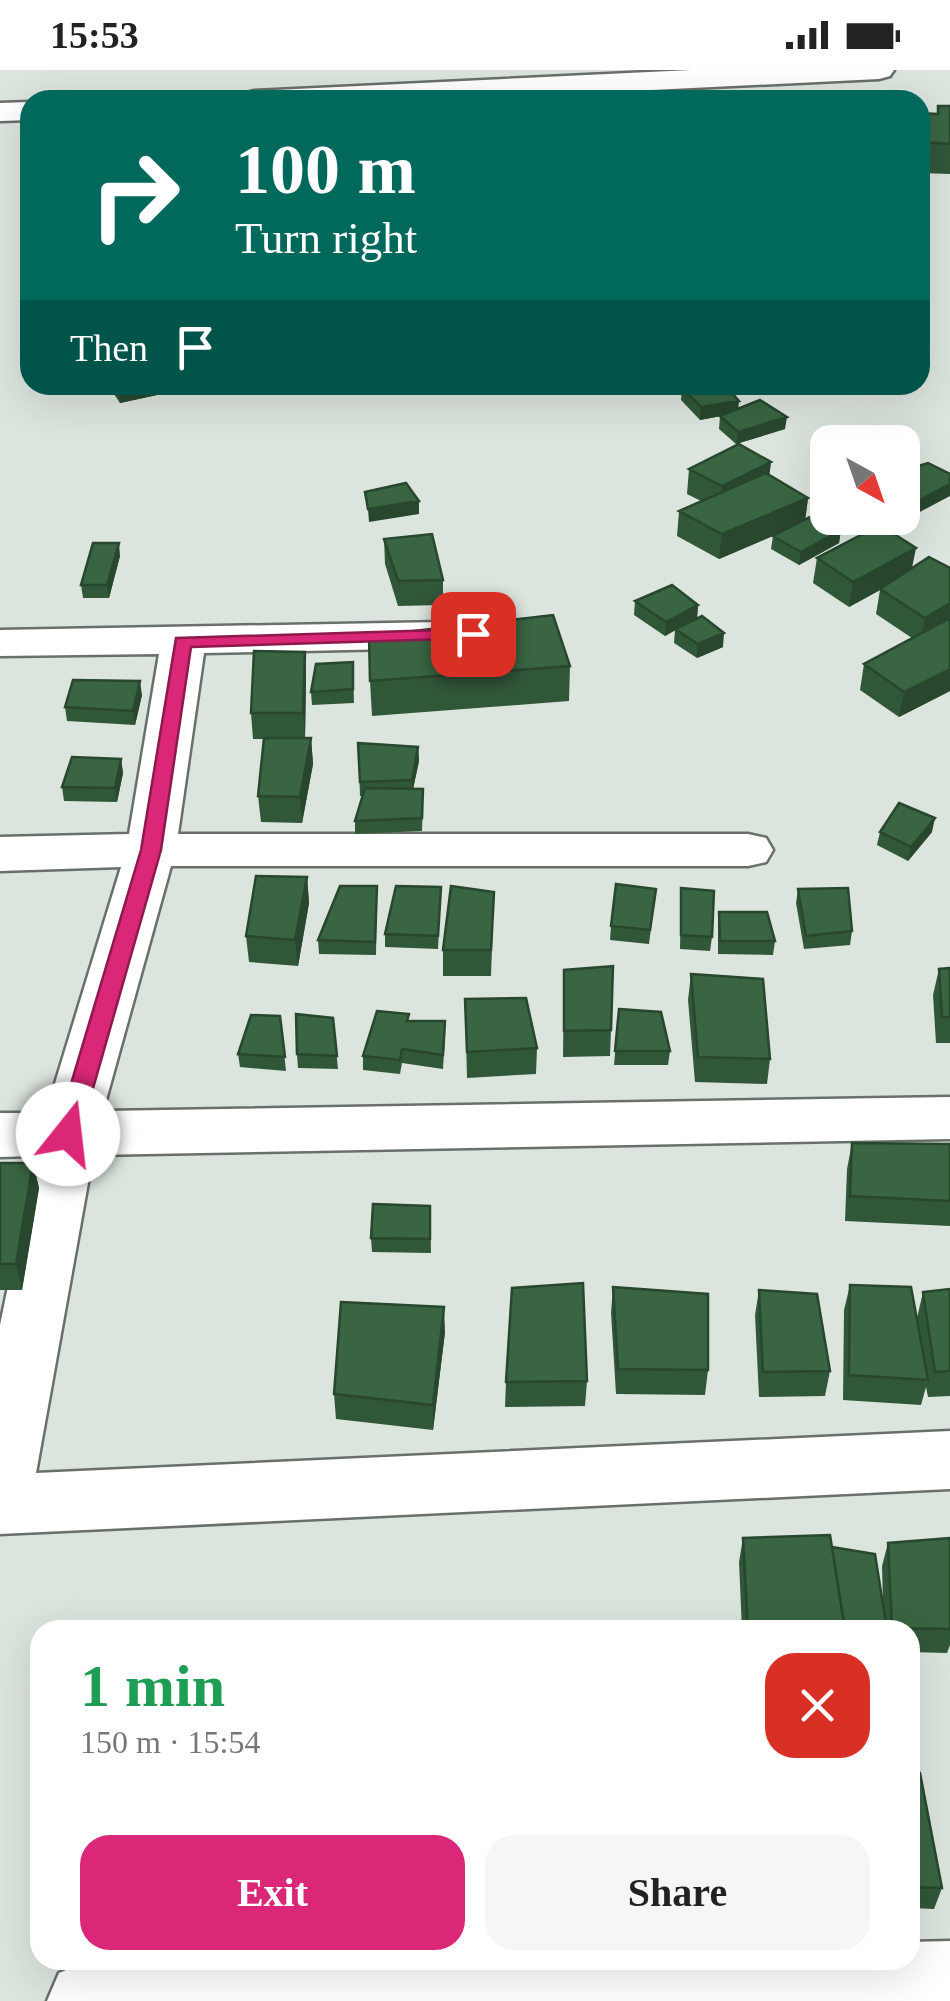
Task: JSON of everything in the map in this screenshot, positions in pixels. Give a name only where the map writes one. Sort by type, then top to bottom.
[{"type":"street","points":[[462,90],[878,70]]},
{"type":"street","points":[[0,643],[490,634]]},
{"type":"street","points":[[0,1488],[68,1134],[151,850],[183,642]]},
{"type":"street","points":[[0,854],[151,850],[748,850]]},
{"type":"street","points":[[0,1135],[950,1118]]},
{"type":"street","points":[[0,1504],[950,1460]]},
{"type":"street","points":[[87,2001],[950,1981]]},
{"type":"building","points":[[938,106],[950,106],[950,144],[930,143],[930,114],[938,114]]},
{"type":"building","points":[[689,395],[734,395],[739,401],[701,407]]},
{"type":"building","points":[[760,400],[787,417],[738,432],[720,416]]},
{"type":"building","points":[[739,444],[771,462],[722,486],[689,469]]},
{"type":"building","points":[[928,463],[950,474],[950,484],[920,500],[920,465]]},
{"type":"building","points":[[766,473],[808,498],[722,534],[679,511]]},
{"type":"building","points":[[406,483],[419,501],[368,509],[365,492]]},
{"type":"building","points":[[810,517],[810,535],[832,535],[801,552],[773,536]]},
{"type":"building","points":[[432,534],[443,580],[398,581],[384,539]]},
{"type":"building","points":[[861,535],[896,535],[916,548],[853,582],[817,558]]},
{"type":"building","points":[[93,543],[119,543],[107,585],[81,585]]},
{"type":"building","points":[[929,557],[950,568],[950,603],[925,618],[880,589]]},
{"type":"building","points":[[672,585],[698,605],[666,622],[635,601]]},
{"type":"building","points":[[553,615],[570,666],[370,681],[369,636]]},
{"type":"building","points":[[702,616],[724,633],[698,644],[675,629]]},
{"type":"building","points":[[950,618],[950,669],[904,692],[864,664]]},
{"type":"building","points":[[254,651],[305,652],[303,713],[251,713]]},
{"type":"building","points":[[353,662],[353,689],[311,692],[316,664]]},
{"type":"building","points":[[73,680],[140,681],[133,711],[65,707]]},
{"type":"building","points":[[264,738],[311,738],[300,797],[258,796]]},
{"type":"building","points":[[358,743],[418,747],[412,780],[360,782]]},
{"type":"building","points":[[72,757],[121,759],[115,788],[62,787]]},
{"type":"building","points":[[365,788],[423,789],[422,818],[355,821]]},
{"type":"building","points":[[899,803],[935,818],[911,847],[880,832]]},
{"type":"building","points":[[256,876],[307,877],[295,940],[246,936]]},
{"type":"building","points":[[616,884],[656,889],[650,930],[611,926]]},
{"type":"building","points":[[340,886],[377,886],[375,942],[318,940]]},
{"type":"building","points":[[396,886],[441,887],[438,936],[385,934]]},
{"type":"building","points":[[451,886],[494,892],[491,950],[443,950]]},
{"type":"building","points":[[681,888],[714,891],[712,937],[681,935]]},
{"type":"building","points":[[848,888],[852,931],[806,936],[798,889]]},
{"type":"building","points":[[719,912],[767,912],[775,941],[720,941]]},
{"type":"building","points":[[613,966],[611,1030],[564,1031],[564,970]]},
{"type":"building","points":[[950,968],[950,1017],[942,1017],[939,969]]},
{"type":"building","points":[[691,974],[763,979],[770,1059],[698,1057]]},
{"type":"building","points":[[526,998],[537,1048],[467,1052],[465,999]]},
{"type":"building","points":[[619,1009],[661,1012],[670,1051],[615,1051]]},
{"type":"building","points":[[377,1011],[409,1014],[407,1021],[445,1021],[443,1055],[402,1049],[400,1060],[363,1056]]},
{"type":"building","points":[[296,1014],[333,1018],[337,1056],[297,1054]]},
{"type":"building","points":[[251,1015],[280,1016],[285,1057],[238,1054]]},
{"type":"building","points":[[852,1143],[950,1144],[950,1201],[850,1196]]},
{"type":"building","points":[[0,1163],[33,1163],[16,1264],[0,1264]]},
{"type":"building","points":[[373,1204],[430,1206],[430,1239],[371,1238]]},
{"type":"building","points":[[583,1283],[587,1381],[506,1382],[512,1288]]},
{"type":"building","points":[[850,1285],[911,1287],[928,1380],[849,1375]]},
{"type":"building","points":[[613,1287],[708,1294],[708,1370],[618,1369]]},
{"type":"building","points":[[950,1289],[950,1371],[935,1372],[923,1292]]},
{"type":"building","points":[[759,1290],[817,1294],[830,1371],[763,1372]]},
{"type":"building","points":[[341,1302],[444,1307],[433,1405],[334,1394]]},
{"type":"building","points":[[830,1535],[843,1620],[747,1620],[743,1538]]},
{"type":"building","points":[[950,1538],[950,1629],[920,1628],[920,1620],[892,1620],[888,1543]]},
{"type":"building","points":[[832,1547],[875,1554],[885,1620],[843,1620]]},
{"type":"building","points":[[920,1773],[942,1888],[920,1887]]},
{"type":"route","points":[[68,1134],[151,850],[183,642],[473,634]]}]
